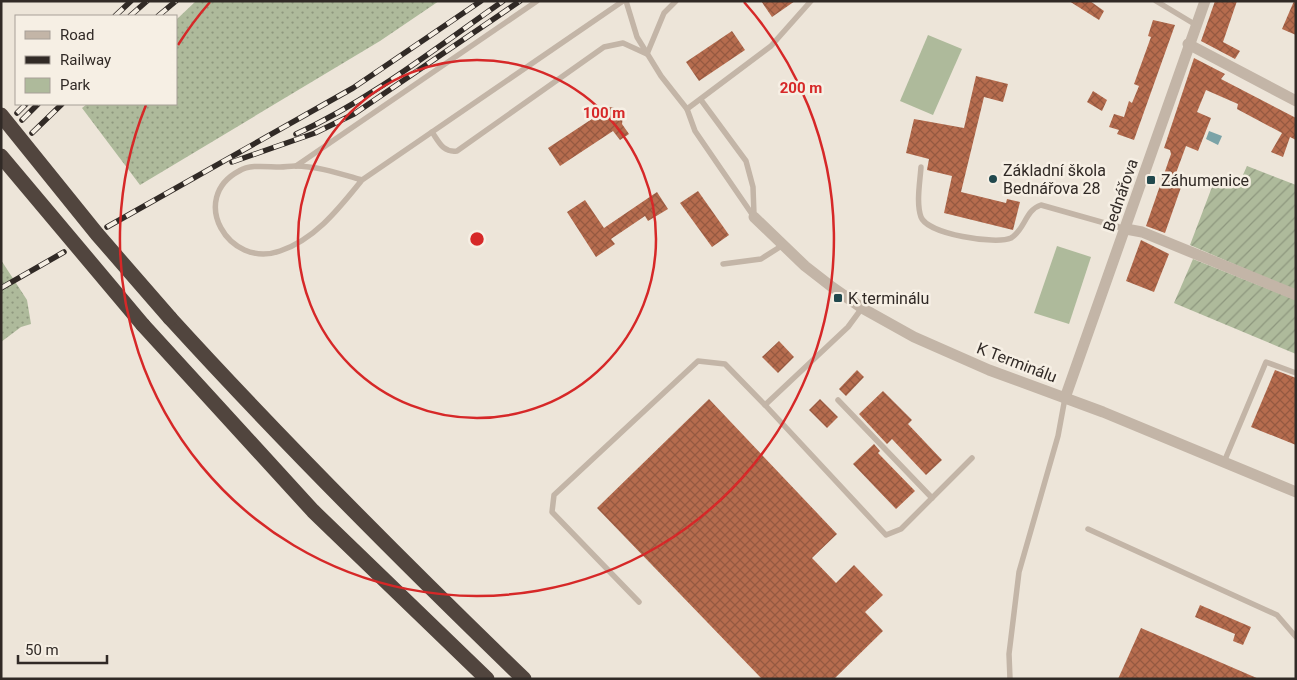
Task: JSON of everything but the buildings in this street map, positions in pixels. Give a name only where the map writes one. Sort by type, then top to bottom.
[{"type":"highway","points":[[1,115],[97,234],[170,318],[266,423],[384,544],[524,679]]},
{"type":"highway","points":[[1,156],[143,325],[313,511],[486,679]]},
{"type":"street","name":"Bednářova","points":[[1065,398],[1126,229],[1188,44],[1205,1]]},
{"type":"street","points":[[1188,44],[1296,101]]},
{"type":"street","name":"K Terminálu","points":[[754,217],[832,287],[862,308],[914,337],[981,367],[1065,398],[1296,492]]},
{"type":"street","points":[[1126,229],[1142,232],[1296,295]]},
{"type":"lane","points":[[296,166],[537,1]]},
{"type":"lane","points":[[362,180],[330,171],[296,166],[253,167],[239,171],[231,176],[219,193],[216,214],[218,224],[229,241],[238,247],[257,254],[280,251],[328,220],[362,180],[625,1],[636,37],[661,76],[687,109],[695,131],[754,217]]},
{"type":"lane","points":[[647,54],[664,13],[676,1]]},
{"type":"lane","points":[[687,109],[771,46],[811,1]]},
{"type":"lane","points":[[1156,1],[1196,25]]},
{"type":"lane","points":[[432,132],[444,149],[449,152],[456,151],[604,47],[623,43],[647,54]]},
{"type":"lane","points":[[701,100],[746,161],[753,187],[754,217]]},
{"type":"lane","points":[[921,167],[920,216],[926,225],[936,230],[985,239],[1005,240],[1018,233],[1031,212],[1041,205],[1126,229]]},
{"type":"lane","points":[[723,264],[761,259],[783,245]]},
{"type":"lane","points":[[764,406],[848,327],[862,308]]},
{"type":"lane","points":[[640,602],[552,512],[554,495],[698,361],[725,364],[886,535],[901,528],[972,458]]},
{"type":"lane","points":[[1224,462],[1266,362],[1296,373]]},
{"type":"lane","points":[[1010,679],[1009,654],[1018,572],[1058,436],[1065,398]]},
{"type":"lane","points":[[838,400],[932,498]]},
{"type":"lane","points":[[1088,529],[1277,615],[1296,637]]},
{"type":"green space","points":[[196,1],[439,1],[380,41],[140,185],[82,108],[86,105],[178,105],[178,18]]},
{"type":"green space","points":[[928,35],[962,49],[933,115],[900,101]]},
{"type":"green space","points":[[1247,166],[1296,185],[1296,291],[1190,245],[1215,179],[1237,188]]},
{"type":"green space","points":[[1057,246],[1091,257],[1069,324],[1034,313]]},
{"type":"green space","points":[[1193,259],[1296,300],[1296,354],[1174,303]]},
{"type":"green space","points":[[1,260],[27,300],[31,324],[21,327],[1,342]]},
{"type":"water","points":[[1209,131],[1222,136],[1218,145],[1206,139]]},
{"type":"railway","points":[[116,15],[131,1]]},
{"type":"railway","points":[[131,15],[147,1]]},
{"type":"railway","points":[[159,15],[176,1]]},
{"type":"railway","points":[[107,227],[353,88],[481,1]]},
{"type":"railway","points":[[296,134],[376,89],[428,55],[503,1]]},
{"type":"railway","points":[[232,162],[315,133],[354,114],[520,1]]},
{"type":"railway","points":[[17,113],[25,105]]},
{"type":"railway","points":[[22,120],[37,105]]},
{"type":"railway","points":[[32,133],[61,105]]},
{"type":"railway","points":[[1,288],[64,252]]},
{"type":"place","name":"Základní škola Bednářova 28","points":[[993,179]]},
{"type":"place","name":"Záhumenice","points":[[1151,180]]},
{"type":"place","name":"K terminálu","points":[[838,298]]}]
